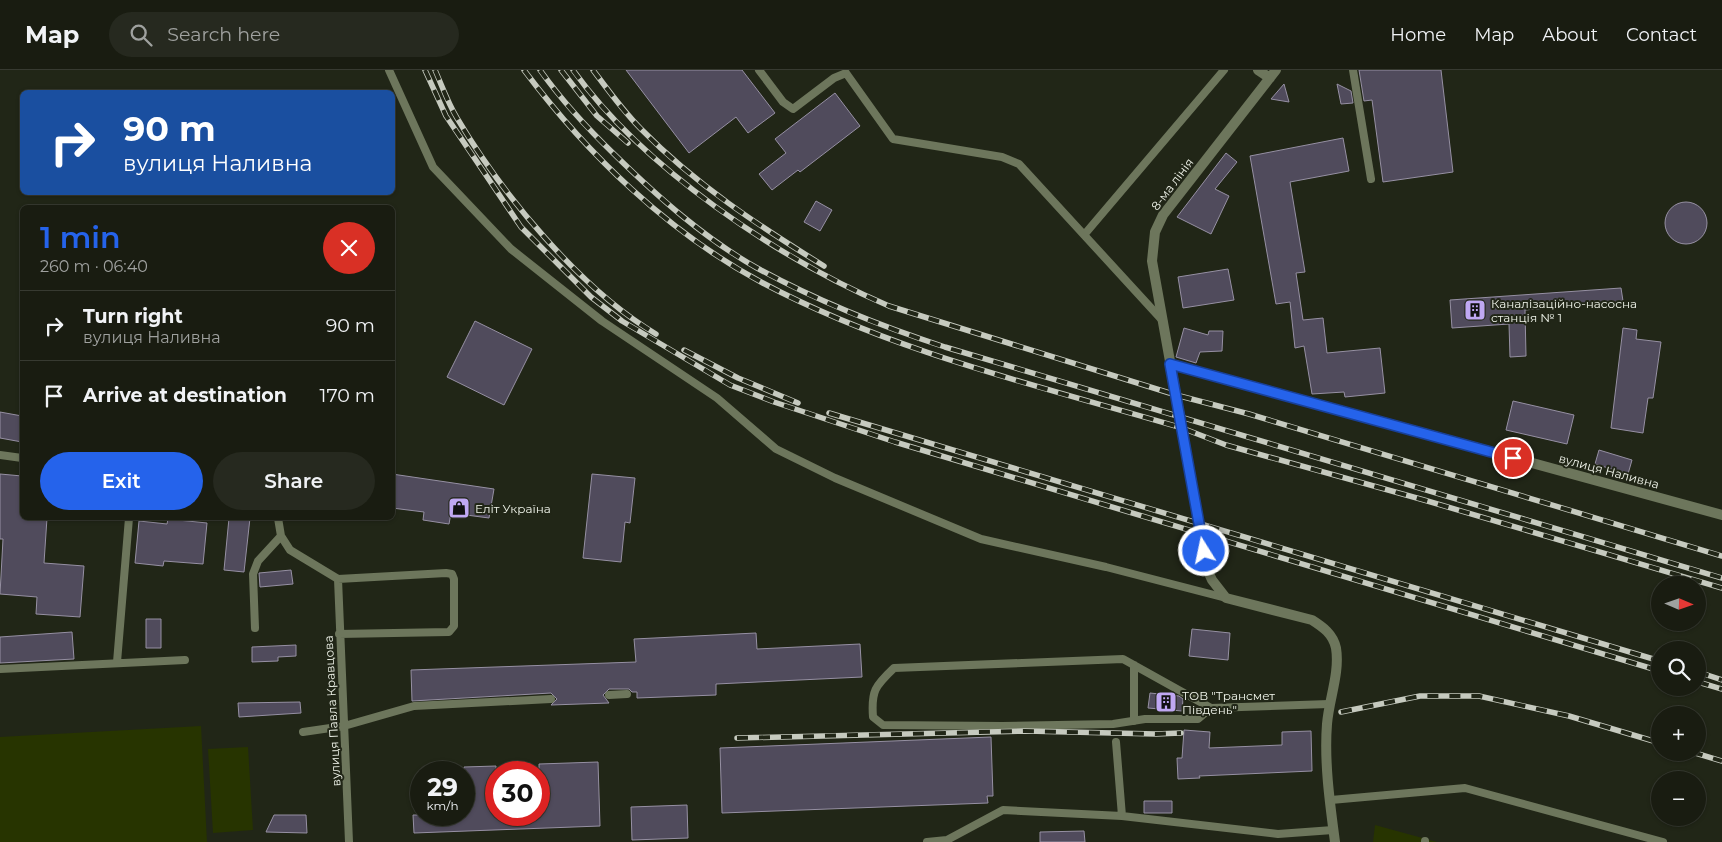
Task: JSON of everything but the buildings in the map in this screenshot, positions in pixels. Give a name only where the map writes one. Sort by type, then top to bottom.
[{"type":"street","points":[[1258,70],[1273,74]]},
{"type":"street","name":"8-ма лінія","points":[[1226,598],[1212,580],[1207,569],[1152,261],[1155,232],[1163,215],[1273,74]]},
{"type":"street","name":"вулиця Наливна","points":[[1170,364],[1722,514]]},
{"type":"street","points":[[1226,598],[1312,620],[1332,636],[1335,647],[1335,676],[1329,704],[1326,741],[1335,842]]},
{"type":"lane","points":[[389,70],[433,167],[511,249],[602,321],[718,398],[776,449],[835,478],[981,539],[1106,567],[1226,598]]},
{"type":"lane","points":[[759,70],[783,102],[793,109],[834,78],[846,73],[893,139],[1002,157],[1019,164],[1163,321]]},
{"type":"lane","points":[[1084,235],[1224,70]]},
{"type":"lane","points":[[1353,70],[1371,178]]},
{"type":"lane","points":[[0,455],[20,458]]},
{"type":"lane","points":[[117,662],[129,520]]},
{"type":"lane","points":[[278,520],[281,536],[290,550],[338,579],[452,574],[454,578],[454,626],[449,632],[340,634]]},
{"type":"lane","points":[[255,628],[253,574],[258,561],[281,536]]},
{"type":"lane","name":"вулиця Павла Кравцова","points":[[338,579],[349,842]]},
{"type":"lane","points":[[1210,708],[1198,719],[1134,721],[1113,724],[1002,726],[883,725],[872,717],[871,698],[877,685],[894,668],[1123,659],[1210,708],[1329,704]]},
{"type":"lane","points":[[0,669],[185,660]]},
{"type":"lane","points":[[1134,665],[1134,721]]},
{"type":"lane","points":[[609,695],[626,694]]},
{"type":"lane","points":[[303,732],[344,726],[414,706],[551,699]]},
{"type":"lane","points":[[1116,742],[1122,816]]},
{"type":"lane","points":[[1330,800],[1465,788],[1663,842]]},
{"type":"lane","points":[[927,842],[947,840],[1003,810],[1122,816],[1278,834],[1333,830]]},
{"type":"green space","points":[[201,726],[207,842],[0,842],[0,737]]},
{"type":"green space","points":[[248,747],[253,830],[213,833],[208,749]]},
{"type":"green space","points":[[1375,825],[1437,842],[1373,842]]},
{"type":"railway","points":[[425,70],[446,116],[521,227],[591,297],[622,321],[730,385],[774,402],[895,442],[1651,668]]},
{"type":"railway","points":[[435,70],[457,118],[475,147],[496,177],[545,238],[599,292],[627,315],[656,334]]},
{"type":"railway","points":[[524,70],[548,101],[602,161],[662,215],[694,240],[727,262],[761,282],[811,307],[914,348],[967,366],[1182,428],[1226,445],[1424,500],[1722,588]]},
{"type":"railway","points":[[540,70],[566,104],[595,135],[682,216],[718,244],[757,268],[826,302],[945,347],[1722,578]]},
{"type":"railway","points":[[561,70],[597,116],[628,143]]},
{"type":"railway","points":[[573,70],[602,106],[636,142],[716,207],[759,237],[803,263],[889,306],[1176,395],[1249,414],[1722,556]]},
{"type":"railway","points":[[593,70],[634,122],[683,168],[752,220],[824,266]]},
{"type":"railway","points":[[684,350],[738,378],[798,403]]},
{"type":"railway","points":[[829,413],[1651,658]]},
{"type":"railway","points":[[1706,675],[1722,680]]},
{"type":"railway","points":[[1706,684],[1722,689]]},
{"type":"railway","points":[[1341,712],[1420,696],[1479,696],[1569,716],[1651,740]]},
{"type":"railway","points":[[737,738],[1025,731],[1181,733]]},
{"type":"railway","points":[[1706,756],[1722,761]]},
{"type":"place","name":"Каналізаційно-насосна станція № 1","points":[[1475,310]]},
{"type":"place","name":"Еліт Україна","points":[[459,508]]},
{"type":"place","name":"ТОВ \"Трансмет Південь\"","points":[[1166,702]]},
{"type":"route","points":[[1204,551],[1170,364],[1513,458]]}]
